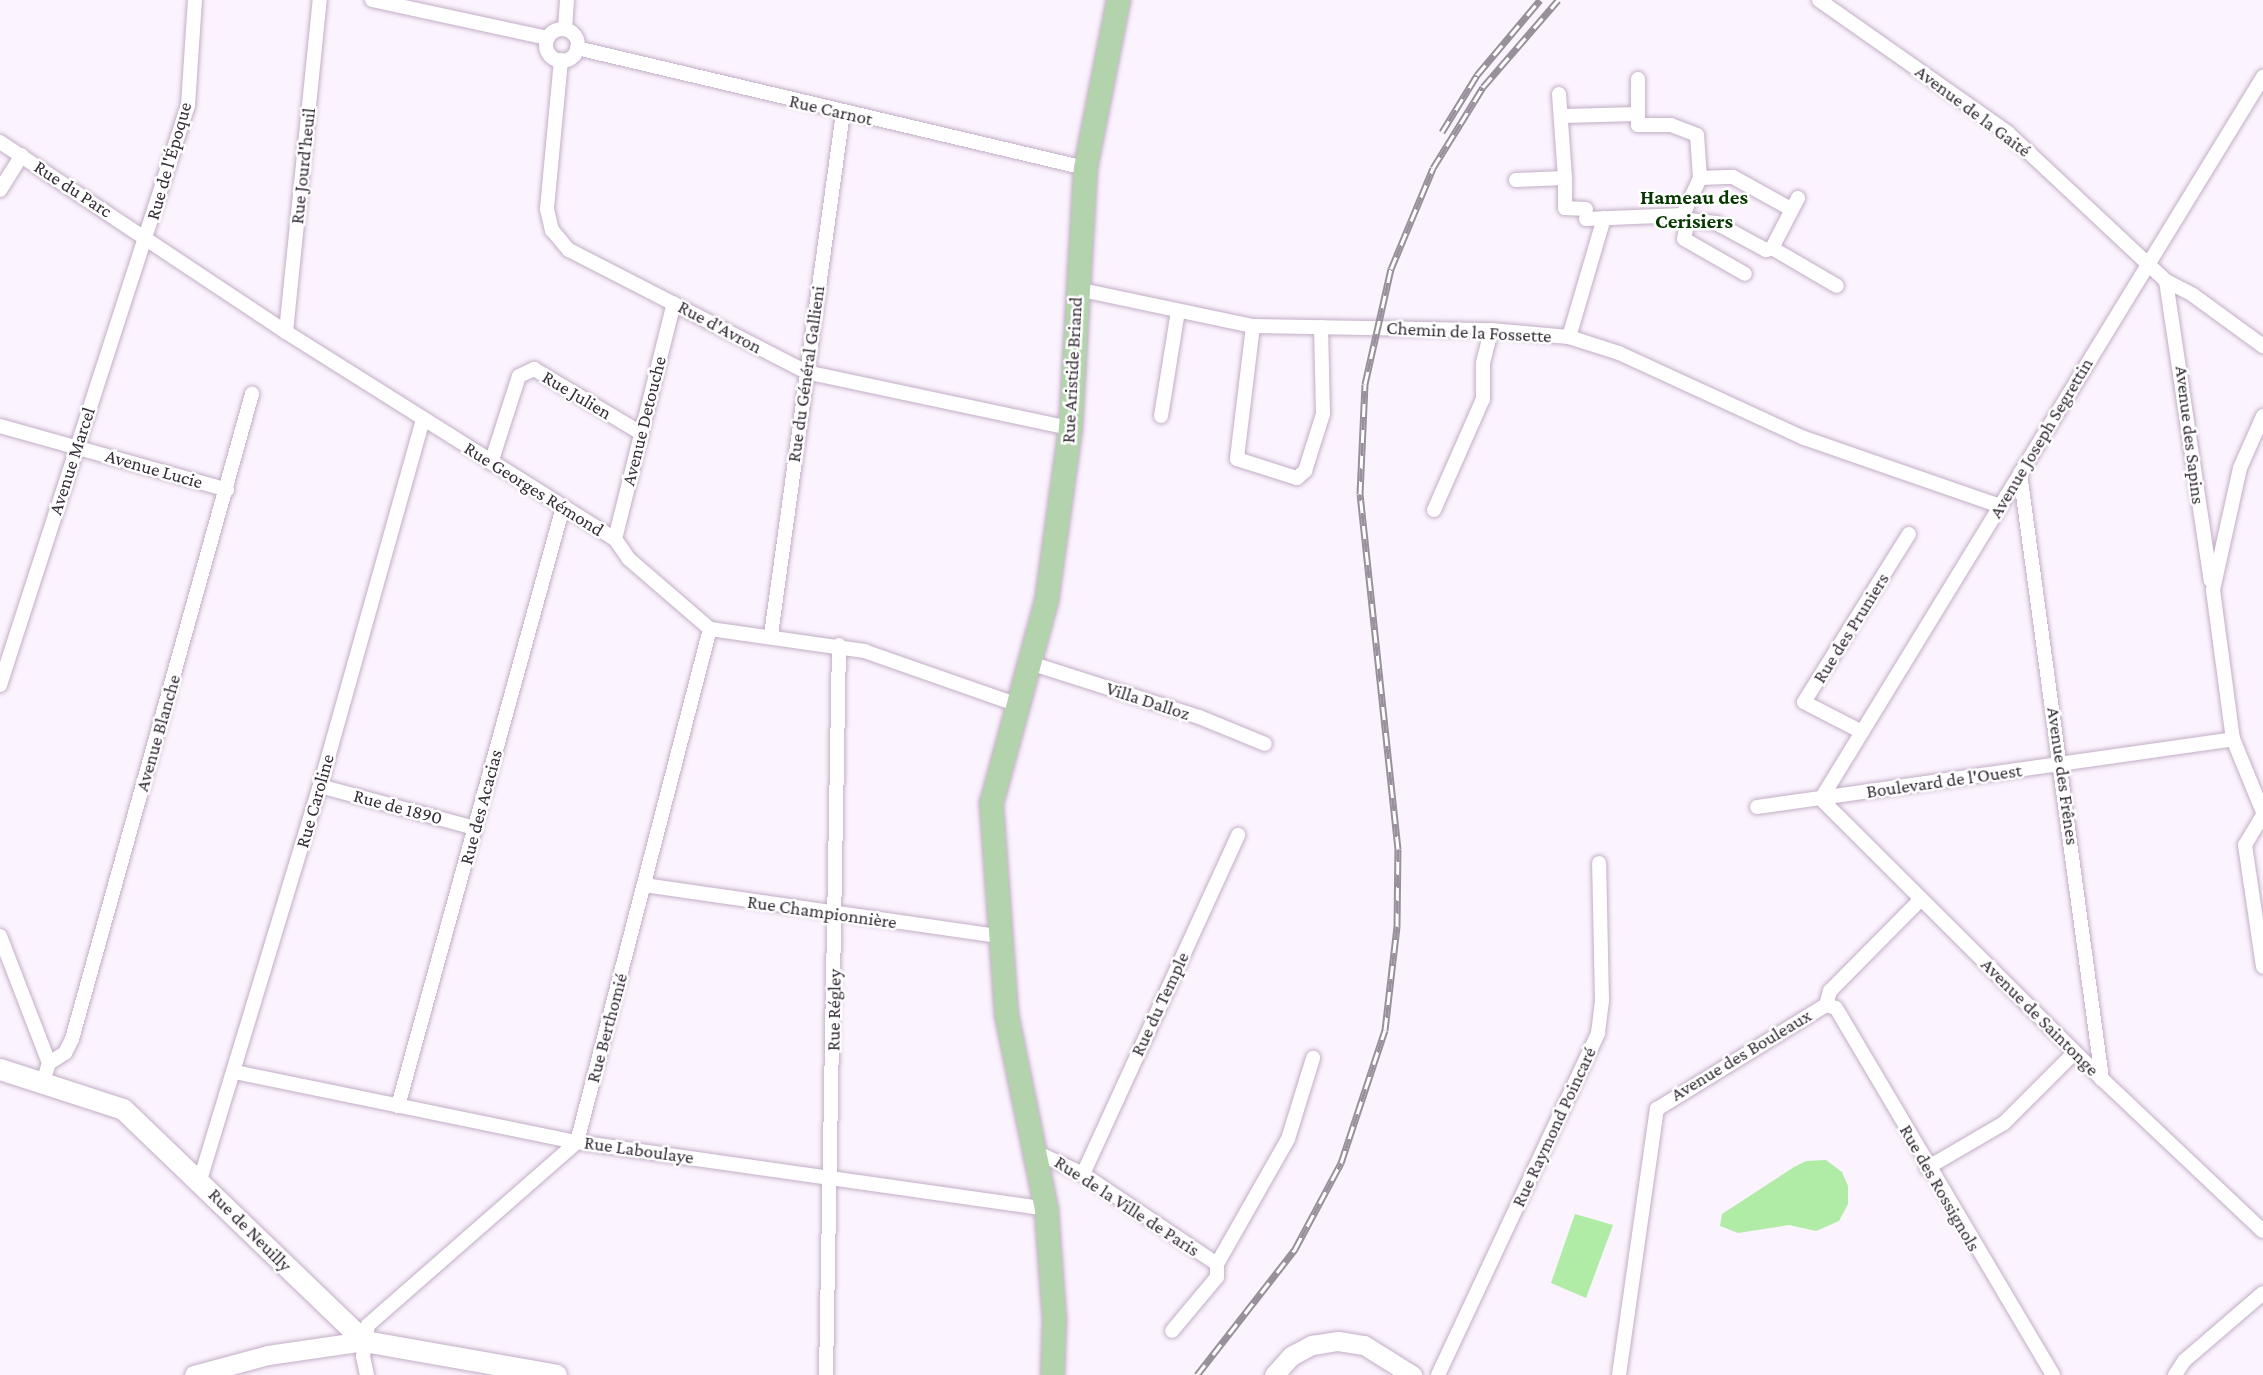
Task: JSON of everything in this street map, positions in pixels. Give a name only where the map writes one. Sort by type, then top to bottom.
[{"type":"main road","name":"Rue Aristide Briand","points":[[1052,1375],[1054,1319],[1046,1209],[1006,1014],[991,803],[1046,601],[1070,428],[1084,168],[1118,0]]},
{"type":"main road","name":"Rue de Neuilly","points":[[0,1069],[43,1077],[123,1109],[200,1180],[364,1341]]},
{"type":"main road","name":"Rue de Neuilly","points":[[0,1079],[43,1077]]},
{"type":"main road","points":[[364,1341],[555,1375]]},
{"type":"street","name":"Rue de l'Époque","points":[[146,237],[188,105],[195,0]]},
{"type":"street","name":"Rue Jourd'heuil","points":[[286,332],[320,0]]},
{"type":"street","points":[[372,0],[548,38],[565,29]]},
{"type":"street","points":[[565,29],[567,0]]},
{"type":"street","name":"Avenue de la Gaité","points":[[1819,0],[2008,133],[2166,281],[2193,295],[2263,346]]},
{"type":"street","points":[[548,38],[548,52],[561,60],[569,58],[578,48],[574,34],[565,29]]},
{"type":"street","name":"Rue Carnot","points":[[578,48],[1084,168]]},
{"type":"street","name":"Rue d'Avron","points":[[561,60],[547,209],[552,230],[569,250],[806,372],[1070,428]]},
{"type":"street","name":"Avenue Joseph Segrettin","points":[[1821,799],[2263,77]]},
{"type":"street","points":[[1639,79],[1638,125],[1671,125],[1697,135],[1700,178],[1686,217],[1684,239],[1745,274]]},
{"type":"street","points":[[1559,94],[1560,116],[1563,116],[1565,208],[1604,218],[1686,217],[1716,223],[1766,250],[1772,248],[1795,203],[1733,177],[1700,178]]},
{"type":"street","name":"Rue du Général Gallieni","points":[[771,635],[843,113]]},
{"type":"street","points":[[1563,116],[1638,114]]},
{"type":"street","name":"Rue du Parc","points":[[0,142],[146,237]]},
{"type":"street","points":[[0,190],[22,155]]},
{"type":"street","points":[[1516,180],[1565,178]]},
{"type":"street","points":[[1569,337],[1604,218]]},
{"type":"street","name":"Rue Georges Rémond","points":[[146,237],[286,332],[615,539],[629,559],[710,629]]},
{"type":"street","name":"Avenue Marcel","points":[[0,685],[146,237]]},
{"type":"street","points":[[1772,248],[1837,286]]},
{"type":"street","name":"Avenue des Sapins","points":[[2166,281],[2233,739],[2263,814]]},
{"type":"street","name":"Chemin de la Fossette","points":[[1077,289],[1253,326],[1491,330],[1569,337],[1619,353],[1804,438],[2000,506]]},
{"type":"street","name":"Avenue Detouche","points":[[615,539],[674,303]]},
{"type":"street","points":[[1161,416],[1178,311]]},
{"type":"street","points":[[1253,326],[1237,459],[1297,478],[1306,471],[1323,414],[1321,327]]},
{"type":"street","points":[[1434,510],[1483,399],[1483,363],[1491,330]]},
{"type":"street","name":"Rue Julien","points":[[491,463],[519,376],[534,369],[641,433]]},
{"type":"street","name":"Avenue Blanche","points":[[43,1077],[65,1053],[72,1039],[252,394]]},
{"type":"street","points":[[2213,590],[2240,468],[2263,416]]},
{"type":"street","name":"Rue Caroline","points":[[200,1180],[320,786],[423,420]]},
{"type":"street","name":"Avenue Lucie","points":[[0,426],[227,489]]},
{"type":"street","name":"Avenue des Frênes","points":[[2020,473],[2062,764],[2102,1079]]},
{"type":"street","name":"Rue des Acacias","points":[[398,1106],[563,507]]},
{"type":"street","name":"Rue des Pruniers","points":[[1862,732],[1804,702],[1909,534]]},
{"type":"street","points":[[710,629],[839,645],[1018,705]]},
{"type":"street","name":"Rue Berthomié","points":[[577,1142],[710,629]]},
{"type":"street","name":"Rue Régley","points":[[826,1375],[832,1176],[839,645]]},
{"type":"street","name":"Villa Dalloz","points":[[1030,663],[1199,717],[1265,744]]},
{"type":"street","name":"Boulevard de l'Ouest","points":[[1757,807],[2233,739]]},
{"type":"street","name":"Rue de 1890","points":[[320,786],[475,828]]},
{"type":"street","name":"Avenue de Saintonge","points":[[1821,799],[2102,1079],[2263,1231]]},
{"type":"street","points":[[2263,814],[2245,845],[2263,967]]},
{"type":"street","name":"Rue du Temple","points":[[1083,1174],[1238,835]]},
{"type":"street","name":"Rue Raymond Poincaré","points":[[1438,1375],[1598,1033],[1602,1002],[1599,863]]},
{"type":"street","name":"Rue Championnière","points":[[645,885],[1000,936]]},
{"type":"street","name":"Avenue des Bouleaux","points":[[1619,1375],[1657,1109],[1826,1005],[1830,991],[1921,899]]},
{"type":"street","points":[[0,936],[43,1077]]},
{"type":"street","name":"Rue des Rossignols","points":[[1826,1005],[1836,1009],[1927,1168],[2053,1375]]},
{"type":"street","points":[[1927,1168],[2004,1123],[2075,1052]]},
{"type":"street","points":[[1217,1264],[1289,1139],[1313,1058]]},
{"type":"street","name":"Rue Laboulaye","points":[[235,1072],[577,1142],[832,1176],[1046,1209]]},
{"type":"street","points":[[367,1375],[364,1341],[368,1325],[577,1142]]},
{"type":"street","name":"Rue de la Ville de Paris","points":[[1036,1153],[1083,1174],[1217,1264],[1217,1277],[1172,1331]]},
{"type":"street","points":[[2175,1375],[2184,1361],[2263,1293]]},
{"type":"street","points":[[200,1374],[268,1355],[364,1341]]},
{"type":"street","points":[[1274,1375],[1292,1356],[1312,1345],[1338,1341],[1364,1345],[1412,1375]]},
{"type":"green space","points":[[1826,1160],[1842,1172],[1848,1186],[1848,1204],[1839,1221],[1816,1231],[1789,1225],[1738,1233],[1720,1226],[1722,1214],[1794,1167],[1806,1161]]},
{"type":"green space","points":[[1575,1214],[1613,1225],[1586,1298],[1551,1283]]},
{"type":"railway","points":[[1442,132],[1477,75],[1540,0]]},
{"type":"railway","points":[[1197,1375],[1295,1249],[1341,1163],[1385,1030],[1397,926],[1398,849],[1360,494],[1365,384],[1391,269],[1433,168],[1483,87],[1558,0]]},
{"type":"district","name":"Hameau des Cerisiers","points":[[1694,209]]}]
